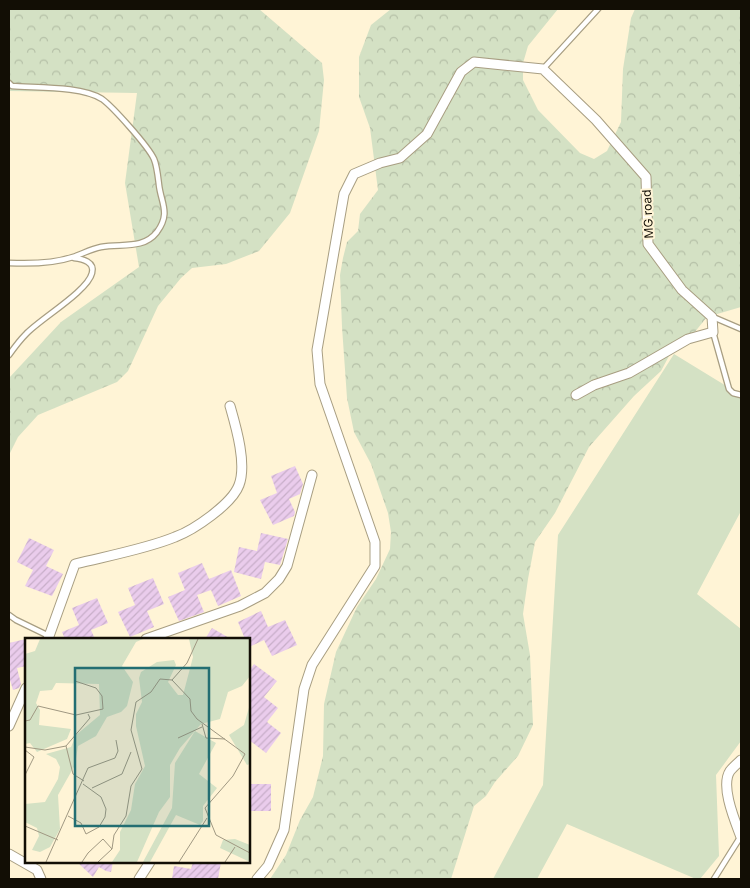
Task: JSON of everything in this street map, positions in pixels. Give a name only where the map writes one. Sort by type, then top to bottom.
[{"type":"street","points":[[257,879],[268,866],[284,830],[304,689],[312,665],[375,566],[375,542],[320,384],[317,350],[344,194],[354,174],[380,163],[400,158],[428,134],[461,72],[474,62],[542,70]]},
{"type":"street","name":"MG road","points":[[542,70],[596,120],[646,177],[648,244],[682,290],[712,317]]},
{"type":"street","points":[[576,395],[594,385],[629,374],[688,339],[713,332],[712,317]]},
{"type":"street","points":[[48,638],[75,564],[176,537],[223,506],[232,497],[239,484],[241,466],[237,432],[230,406]]},
{"type":"street","points":[[149,638],[240,606],[265,593],[279,579],[287,566],[312,475]]},
{"type":"street","points":[[9,726],[25,690]]},
{"type":"street","points":[[741,760],[729,772],[726,787],[733,815],[741,836]]},
{"type":"street","points":[[9,854],[37,870],[40,879]]},
{"type":"street","points":[[139,879],[149,863]]},
{"type":"lane","points":[[542,70],[598,9]]},
{"type":"lane","points":[[9,83],[12,86],[76,90],[101,99],[146,148],[154,160],[159,188],[165,206],[164,220],[158,232],[149,240],[139,244],[100,247],[58,261],[33,264],[9,263]]},
{"type":"lane","points":[[9,356],[26,334],[86,284],[93,271],[92,266],[87,261],[73,257]]},
{"type":"lane","points":[[712,317],[741,329]]},
{"type":"lane","points":[[713,332],[729,389],[733,393],[741,395]]},
{"type":"lane","points":[[9,615],[48,638]]},
{"type":"lane","points":[[714,879],[741,836]]},
{"type":"green space","points":[[9,9],[259,9],[322,63],[324,80],[319,131],[290,213],[259,251],[226,264],[192,268],[181,278],[158,306],[128,371],[117,382],[38,415],[18,437],[9,455],[9,378],[61,322],[139,267],[125,183],[137,93],[9,91]]},
{"type":"green space","points":[[391,9],[558,9],[528,46],[523,63],[523,80],[538,110],[580,153],[594,159],[607,151],[621,122],[623,69],[631,18],[635,9],[741,9],[741,307],[707,317],[685,344],[669,356],[661,371],[634,396],[589,447],[555,513],[535,542],[523,614],[530,655],[533,725],[518,756],[495,782],[486,796],[474,806],[451,879],[270,879],[286,855],[300,820],[313,797],[323,756],[324,704],[336,652],[357,607],[376,579],[390,549],[391,532],[388,513],[371,464],[354,432],[347,398],[340,275],[347,242],[358,231],[360,214],[378,190],[370,128],[359,97],[359,57],[371,25]]},
{"type":"green space","points":[[674,354],[741,395],[741,511],[697,594],[741,629],[741,741],[716,775],[719,856],[700,879],[696,879],[567,824],[537,879],[493,879],[543,785],[558,535]]},
{"type":"building","points":[[295,466],[303,484],[300,494],[289,499],[295,512],[294,516],[273,525],[260,500],[277,493],[271,476]]},
{"type":"building","points":[[261,533],[288,539],[280,565],[265,562],[261,579],[234,572],[239,547],[257,551]]},
{"type":"building","points":[[29,538],[54,550],[46,566],[63,574],[52,596],[25,586],[33,570],[17,562]]},
{"type":"building","points":[[202,563],[209,579],[231,570],[241,596],[218,606],[211,590],[197,595],[204,612],[179,621],[168,597],[185,590],[178,573]]},
{"type":"building","points":[[153,578],[164,604],[147,611],[154,627],[130,637],[118,612],[135,605],[128,588]]},
{"type":"building","points":[[97,598],[108,623],[91,630],[95,638],[65,638],[62,632],[79,625],[72,608]]},
{"type":"building","points":[[261,611],[268,627],[285,620],[297,645],[272,656],[264,640],[250,647],[250,638],[245,638],[238,622]]},
{"type":"building","points":[[212,628],[229,638],[206,638]]},
{"type":"building","points":[[25,639],[25,666],[17,668],[21,684],[19,688],[13,690],[9,680],[9,643]]},
{"type":"building","points":[[254,664],[277,681],[264,697],[278,708],[267,722],[281,733],[266,753],[250,741],[250,670]]},
{"type":"building","points":[[250,784],[271,784],[271,811],[250,811]]},
{"type":"building","points":[[78,863],[113,863],[111,872],[99,867],[93,877]]},
{"type":"building","points":[[193,863],[221,863],[218,879],[172,879],[174,866],[191,869]]}]
